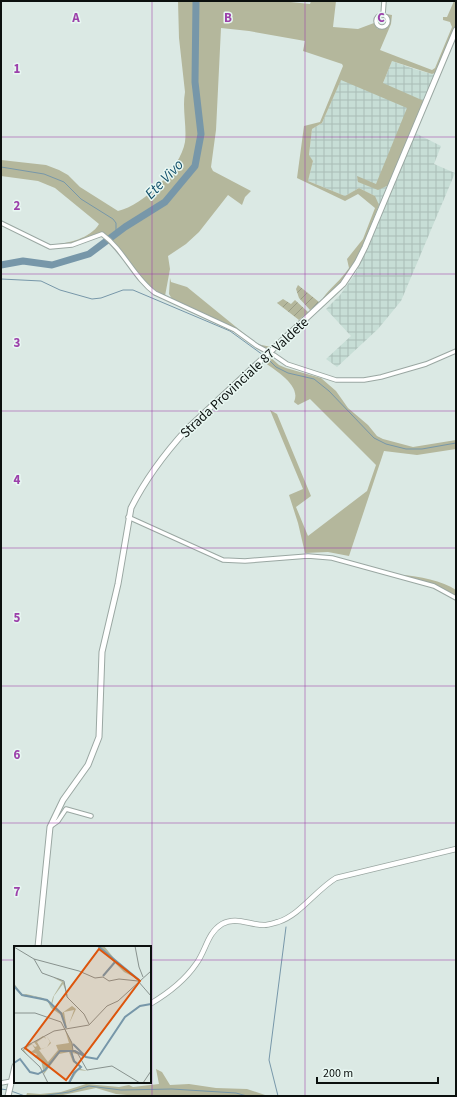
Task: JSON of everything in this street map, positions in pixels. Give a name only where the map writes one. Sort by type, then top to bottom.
[{"type":"main road","name":"Strada Provinciale 87 Valdete","points":[[38,946],[50,827],[63,800],[88,765],[99,737],[101,659],[118,584],[128,517],[137,496],[177,440],[266,355],[332,296],[347,280],[357,263],[456,30]]},
{"type":"main road","points":[[9,1092],[13,1080]]},
{"type":"street","points":[[383,15],[384,1]]},
{"type":"street","points":[[1,223],[40,244],[50,247],[72,245],[100,234],[105,236],[119,251],[148,288],[155,293],[235,330],[257,346],[266,355],[293,367],[344,381],[370,379],[426,364],[456,351]]},
{"type":"street","points":[[128,517],[223,560],[245,561],[308,556],[332,558],[434,586],[456,598]]},
{"type":"street","points":[[50,827],[58,821],[66,809],[91,816]]},
{"type":"street","points":[[151,1003],[173,987],[191,970],[202,955],[211,934],[224,923],[232,920],[264,925],[278,922],[298,910],[321,886],[336,878],[456,849]]},
{"type":"street","points":[[1,1083],[13,1080]]},
{"type":"shaded area","points":[[178,1],[281,1],[310,4],[311,1],[336,1],[333,27],[358,29],[374,23],[378,29],[384,29],[389,25],[390,21],[386,14],[392,15],[391,24],[380,50],[432,70],[435,68],[452,27],[450,22],[443,20],[443,17],[447,17],[454,1],[456,1],[456,26],[435,73],[432,74],[392,61],[383,83],[424,101],[389,185],[378,190],[358,182],[357,176],[376,184],[407,108],[341,80],[322,123],[312,129],[309,155],[313,161],[308,181],[345,196],[359,188],[375,196],[379,205],[357,260],[344,280],[325,299],[323,298],[349,268],[347,259],[363,239],[375,208],[358,194],[345,201],[297,178],[304,126],[320,122],[343,66],[342,64],[303,51],[305,41],[249,31],[221,28],[216,130],[211,167],[213,171],[251,191],[245,197],[242,205],[228,195],[199,232],[186,244],[168,256],[170,269],[165,296],[147,285],[101,232],[71,244],[52,245],[65,243],[84,237],[99,224],[55,188],[38,181],[1,176],[1,160],[46,165],[68,175],[80,187],[118,211],[139,201],[149,194],[176,163],[185,142],[185,92],[179,38]]},
{"type":"shaded area","points":[[392,61],[432,74],[439,73],[415,133],[441,146],[434,164],[455,173],[401,301],[378,329],[337,367],[326,359],[351,336],[326,309],[340,295],[355,274],[369,245],[376,226],[375,196],[359,188],[345,196],[308,181],[313,161],[309,156],[312,129],[322,123],[346,68],[383,83]]},
{"type":"shaded area","points":[[170,278],[171,282],[187,287],[257,344],[271,347],[308,312],[309,313],[271,348],[264,348],[258,345],[238,331],[220,321],[172,299],[169,294]]},
{"type":"shaded area","points":[[298,285],[319,302],[310,310],[299,298],[296,289]]},
{"type":"shaded area","points":[[283,299],[291,304],[295,300],[308,312],[299,320],[277,303]]},
{"type":"shaded area","points":[[269,356],[279,365],[286,368],[321,378],[336,391],[348,408],[368,425],[377,436],[383,439],[413,447],[456,440],[456,449],[417,455],[384,451],[349,556],[328,552],[305,553],[298,523],[289,495],[303,489],[270,410],[277,414],[311,496],[296,507],[308,536],[367,491],[376,465],[310,399],[298,405],[294,402],[294,390],[291,384],[280,373],[263,361]]},
{"type":"shaded area","points":[[402,575],[415,576],[444,584],[456,590],[456,597],[438,587]]},
{"type":"shaded area","points":[[156,1069],[162,1072],[170,1085],[189,1084],[216,1088],[247,1089],[268,1096],[138,1096],[116,1094],[96,1088],[63,1095],[26,1096],[27,1093],[40,1094],[61,1092],[86,1084],[119,1087],[129,1085],[133,1087],[159,1084]]},
{"type":"waterway","name":"Ete Vivo","points":[[1,265],[23,261],[52,265],[89,254],[125,227],[165,202],[195,166],[201,134],[195,82],[196,1]]},
{"type":"waterway","points":[[1,167],[44,174],[64,182],[81,199],[113,219],[116,223],[116,233]]},
{"type":"waterway","points":[[1,279],[41,281],[60,290],[92,299],[101,298],[123,290],[133,290],[230,331],[263,355]]},
{"type":"waterway","points":[[267,358],[276,367],[288,373],[314,379],[329,391],[374,438],[386,444],[406,449],[422,449],[456,443]]},
{"type":"waterway","points":[[278,1096],[269,1060],[286,927]]},
{"type":"waterway","points":[[41,1096],[69,1092],[89,1086],[121,1090],[172,1089],[236,1093],[247,1096]]},
{"type":"waterway","points":[[1,1089],[8,1090]]},
{"type":"waterway","points":[[11,1091],[25,1096]]}]
